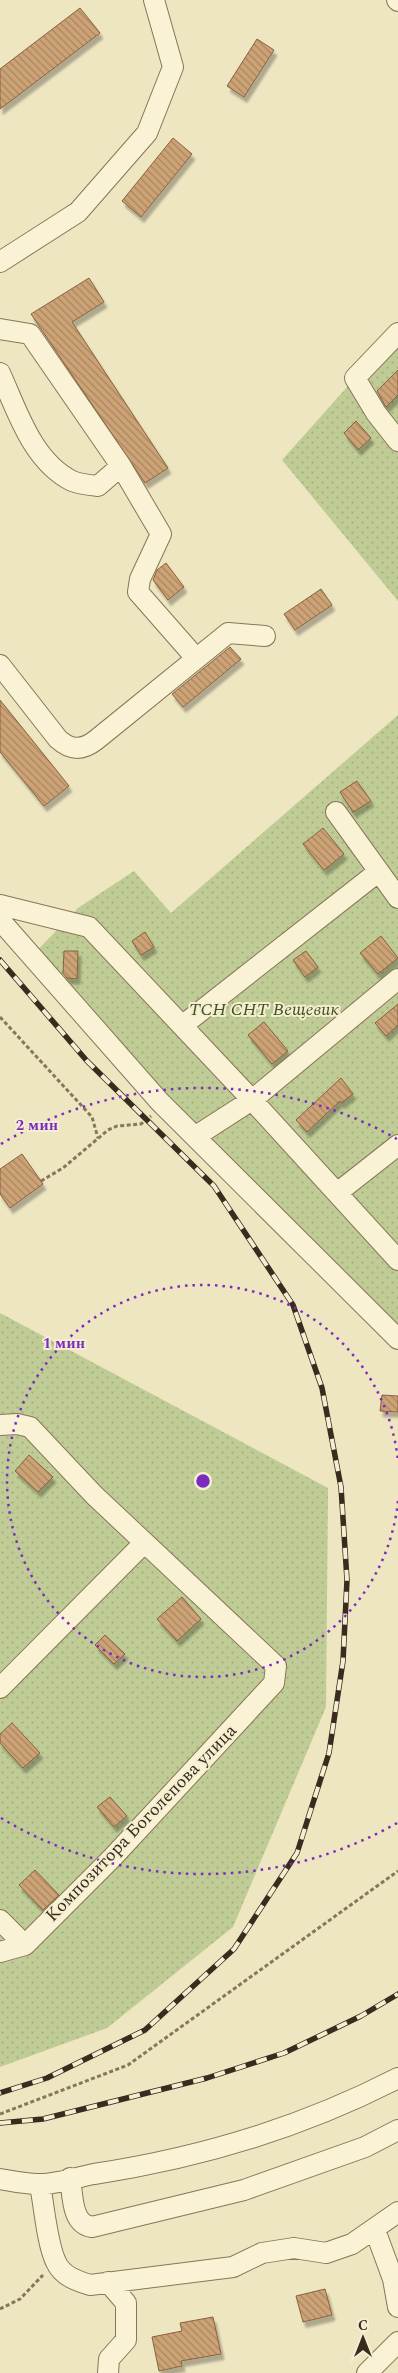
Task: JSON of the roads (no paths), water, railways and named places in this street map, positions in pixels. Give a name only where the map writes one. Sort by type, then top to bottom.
[{"type":"street","points":[[0,262],[78,212],[147,132],[173,67],[154,0]]},
{"type":"street","points":[[0,329],[30,334],[121,466],[162,534],[140,579],[138,592],[195,658]]},
{"type":"street","points":[[398,333],[355,378],[376,413],[398,441]]},
{"type":"street","points":[[0,373],[17,414],[45,460],[72,481],[98,486],[121,466]]},
{"type":"street","points":[[0,665],[58,739],[64,745],[80,748],[96,740],[228,633],[265,636]]},
{"type":"street","points":[[336,812],[398,898]]},
{"type":"street","points":[[182,1025],[378,872]]},
{"type":"street","points":[[0,905],[89,927],[252,1100],[398,1260]]},
{"type":"street","points":[[0,920],[160,1102],[398,1339]]},
{"type":"street","points":[[196,1136],[252,1100],[398,980]]},
{"type":"street","points":[[337,1193],[398,1145]]},
{"type":"street","points":[[0,1688],[144,1542],[94,1495],[30,1427],[4,1429]]},
{"type":"street","name":"Композитора Боголепова улица","points":[[0,1952],[24,1945],[112,1857],[274,1683],[276,1666],[144,1542]]},
{"type":"street","points":[[0,1920],[24,1945]]},
{"type":"street","points":[[0,2179],[40,2184],[141,2167],[275,2132],[349,2103],[398,2078]]},
{"type":"street","points":[[70,2178],[77,2217],[83,2224],[92,2227],[244,2190],[365,2147],[398,2130]]},
{"type":"street","points":[[40,2184],[56,2262],[64,2273],[76,2281],[90,2285],[233,2267],[262,2253],[294,2248],[326,2253],[352,2244],[375,2230],[398,2212]]},
{"type":"street","points":[[375,2230],[393,2279],[398,2306]]},
{"type":"street","points":[[108,2282],[126,2304],[126,2340],[109,2359],[108,2373]]},
{"type":"street","points":[[367,2373],[398,2342]]},
{"type":"railway","points":[[0,960],[87,1061],[214,1186],[293,1305],[322,1388],[341,1487],[347,1580],[343,1661],[329,1753],[297,1853],[234,1949],[145,2030],[47,2078],[0,2093]]},
{"type":"railway","points":[[0,2123],[43,2119],[207,2078],[284,2053],[361,2016],[398,1994]]},
{"type":"park label","name":"ТСН СНТ Вещевик","points":[[264,1009]]}]
